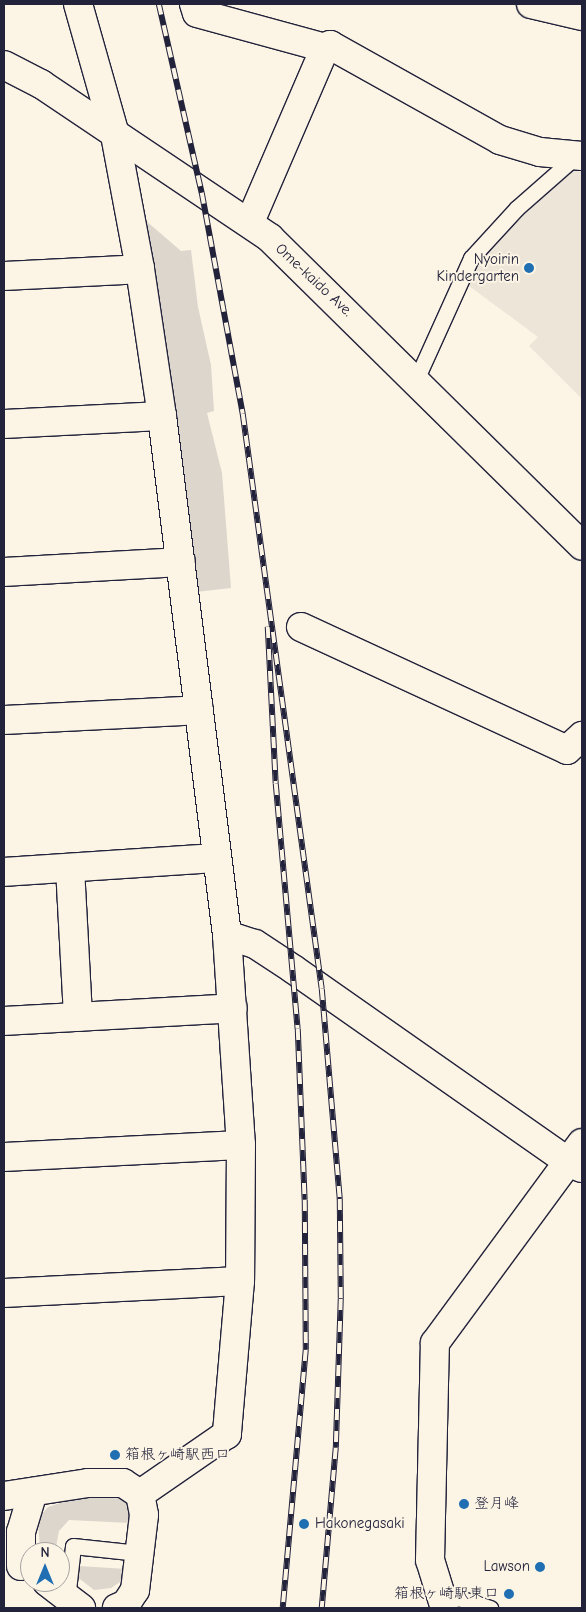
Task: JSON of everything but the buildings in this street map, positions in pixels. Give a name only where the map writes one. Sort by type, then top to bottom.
[{"type":"street","points":[[78,4],[115,135],[140,269],[162,416],[227,935],[241,1145],[240,1281],[227,1434],[140,1494]]},
{"type":"street","points":[[194,4],[197,13],[325,48]]},
{"type":"street","points":[[531,4],[582,16]]},
{"type":"street","points":[[250,222],[325,48],[330,44],[500,140],[540,152],[579,156]]},
{"type":"street","name":"Ome-kaido Ave.","points":[[4,65],[34,80],[250,222],[343,306],[582,546]]},
{"type":"street","points":[[4,276],[140,269]]},
{"type":"street","points":[[4,424],[162,416]]},
{"type":"street","points":[[4,572],[180,562]]},
{"type":"street","points":[[301,627],[568,750],[582,736]]},
{"type":"street","points":[[4,720],[199,710]]},
{"type":"street","points":[[4,872],[217,858]]},
{"type":"street","points":[[70,868],[78,1017]]},
{"type":"street","points":[[227,935],[255,944],[578,1158],[435,1343],[430,1560],[441,1605]]},
{"type":"street","points":[[4,1021],[233,1008]]},
{"type":"street","points":[[4,1157],[241,1145]]},
{"type":"street","points":[[4,1293],[240,1281]]},
{"type":"street","points":[[4,1496],[88,1483],[124,1483],[140,1494],[144,1515],[135,1590],[126,1604],[117,1608]]},
{"type":"street","points":[[18,1566],[21,1532],[32,1492]]},
{"type":"lane","points":[[416,380],[471,258],[517,208],[579,156]]},
{"type":"lane","points":[[65,1596],[73,1546],[139,1553]]},
{"type":"lane","points":[[441,1605],[460,1598],[487,1608]]},
{"type":"shaded area","name":"Nyoirin Kindergarten","points":[[579,163],[582,163],[582,399],[529,346],[538,337],[465,283],[485,252]]},
{"type":"shaded area","points":[[145,220],[181,251],[191,250],[198,307],[211,365],[214,411],[207,413],[222,473],[231,588],[196,592],[175,417]]},
{"type":"shaded area","points":[[98,1491],[123,1498],[130,1509],[130,1523],[69,1520],[59,1531],[57,1542],[40,1542],[38,1519],[48,1507]]},
{"type":"shaded area","points":[[79,1566],[126,1569],[123,1580],[111,1588],[94,1590],[76,1576]]},
{"type":"railway","points":[[159,4],[202,193],[243,414],[322,989],[340,1199],[341,1299],[336,1448],[322,1608]]},
{"type":"railway","points":[[268,627],[276,784],[298,1029],[305,1200],[306,1350],[283,1608]]},
{"type":"place","name":"Nyoirin Kindergarten","points":[[529,268]]},
{"type":"place","name":"箱根ヶ崎駅西口","points":[[115,1455]]},
{"type":"place","name":"登月峰","points":[[464,1504]]},
{"type":"place","name":"Hakonegasaki","points":[[304,1524]]},
{"type":"place","name":"Lawson","points":[[540,1567]]},
{"type":"place","name":"箱根ヶ崎駅東口","points":[[509,1594]]}]
